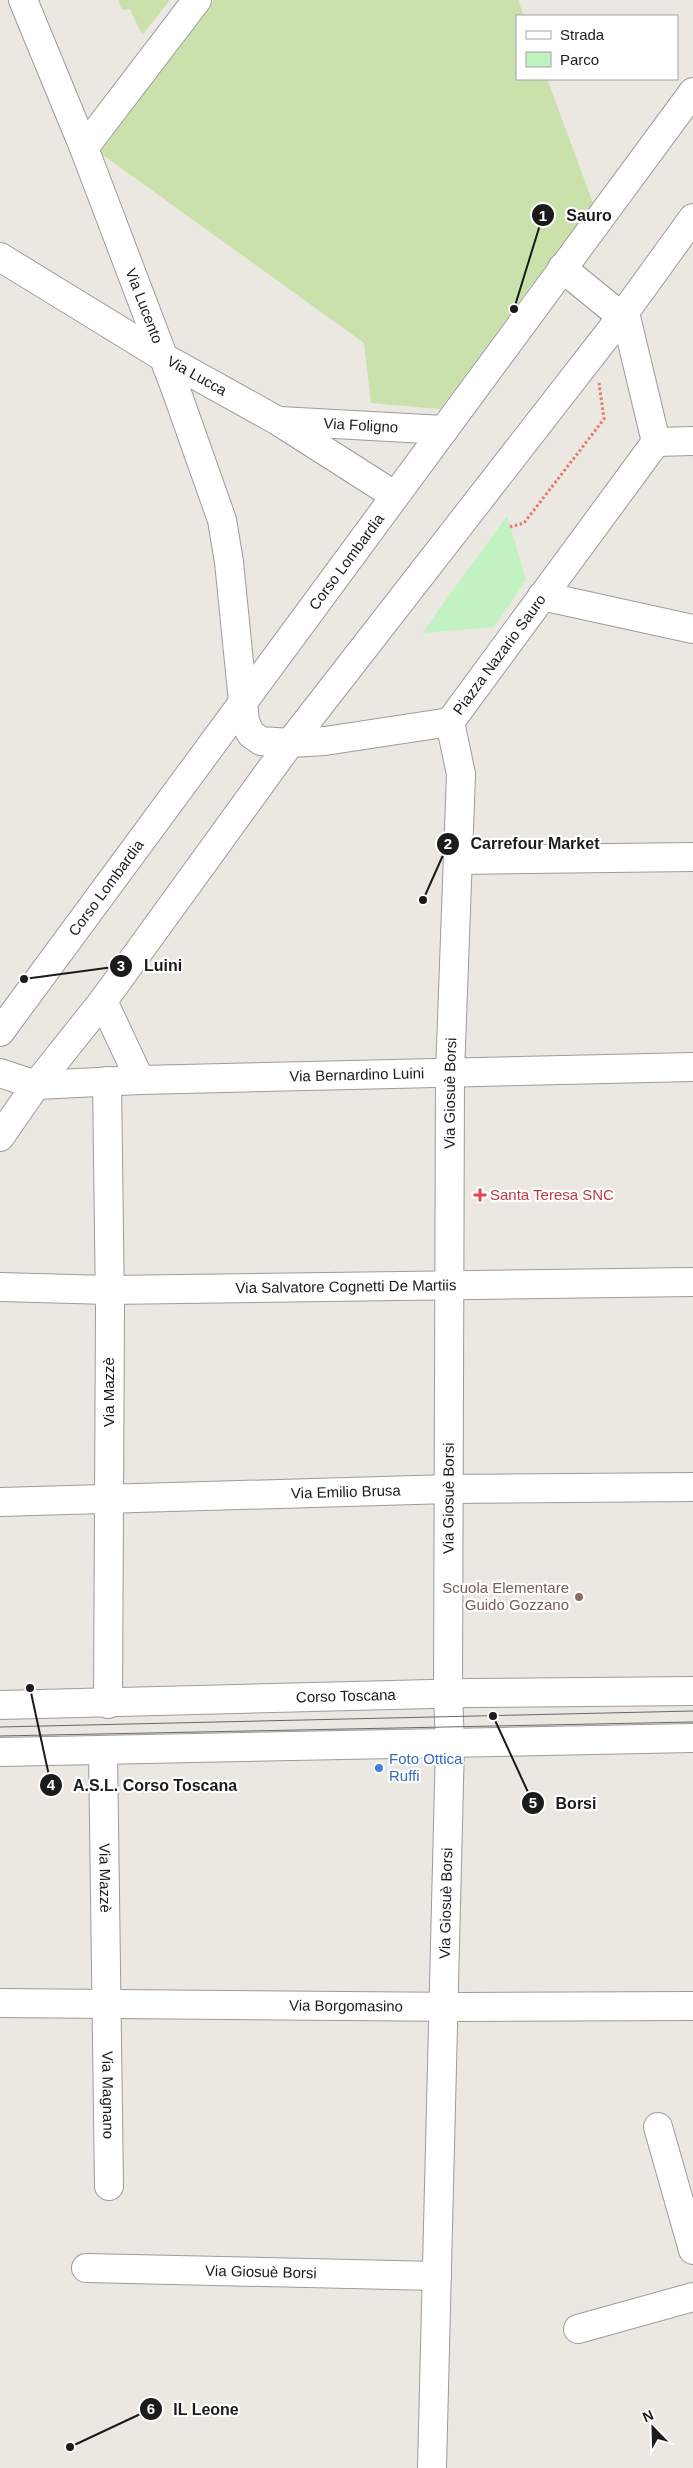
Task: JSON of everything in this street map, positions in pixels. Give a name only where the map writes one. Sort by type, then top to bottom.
[{"type":"street","name":"Via Lucento","points":[[23,0],[84,148],[222,520]]},
{"type":"street","points":[[84,148],[197,0]]},
{"type":"street","name":"Corso Lombardia","points":[[0,1032],[243,705],[394,495],[693,92]]},
{"type":"street","points":[[0,1137],[36,1085],[103,1001],[290,743],[622,316],[693,218]]},
{"type":"street","name":"Via Lucca","points":[[0,257],[163,357],[278,421],[394,495]]},
{"type":"street","points":[[562,268],[627,321],[656,442],[693,441]]},
{"type":"street","name":"Via Foligno","points":[[278,421],[444,430]]},
{"type":"street","name":"Piazza Nazario Sauro","points":[[222,520],[229,562],[245,722],[251,734],[261,741],[290,743],[325,741],[450,722],[656,442]]},
{"type":"street","points":[[542,596],[693,629]]},
{"type":"street","name":"Via Giosuè Borsi","points":[[432,2468],[450,1744],[448,1694],[450,1073],[461,774],[450,722]]},
{"type":"street","points":[[458,860],[693,857]]},
{"type":"street","points":[[103,1001],[140,1080]]},
{"type":"street","name":"Via Bernardino Luini","points":[[0,1073],[36,1085],[140,1080],[693,1067]]},
{"type":"street","name":"Via Mazzè","points":[[107,1081],[109,1290],[108,1704]]},
{"type":"street","name":"Via Salvatore Cognetti De Martiis","points":[[0,1287],[109,1290],[693,1282]]},
{"type":"street","name":"Via Emilio Brusa","points":[[0,1502],[449,1489],[693,1486]]},
{"type":"street","name":"Corso Toscana","points":[[0,1706],[448,1694],[693,1690]]},
{"type":"street","points":[[0,1752],[693,1738]]},
{"type":"street","name":"Via Mazzè","points":[[103,1750],[108,2004]]},
{"type":"street","name":"Via Borgomasino","points":[[0,2003],[443,2007],[693,2006]]},
{"type":"street","name":"Via Magnano","points":[[108,2004],[109,2186]]},
{"type":"street","points":[[658,2127],[693,2250]]},
{"type":"street","name":"Via Giosuè Borsi","points":[[86,2268],[437,2276]]},
{"type":"street","points":[[578,2329],[693,2297]]},
{"type":"path","points":[[510,527],[524,523],[604,419],[594,351]]},
{"type":"green space","points":[[118,0],[170,0],[142,35],[130,9],[122,10]]},
{"type":"green space","points":[[214,0],[518,0],[524,15],[516,15],[516,80],[547,80],[593,203],[440,409],[371,403],[364,343],[96,150]]},
{"type":"green space","points":[[507,516],[526,580],[494,627],[422,633]]},
{"type":"tram line","points":[[0,1727],[693,1711]]},
{"type":"tram line","points":[[0,1736],[693,1722]]},
{"type":"place","name":"Sauro","points":[[514,309]]},
{"type":"place","name":"Carrefour Market","points":[[423,900]]},
{"type":"place","name":"Luini","points":[[24,979]]},
{"type":"place","name":"Santa Teresa SNC","points":[[480,1195]]},
{"type":"place","name":"Scuola Elementare Guido Gozzano","points":[[579,1597]]},
{"type":"place","name":"A.S.L. Corso Toscana","points":[[30,1688]]},
{"type":"place","name":"Borsi","points":[[493,1716]]},
{"type":"place","name":"Foto Ottica Ruffi","points":[[379,1768]]},
{"type":"place","name":"IL Leone","points":[[70,2447]]}]
